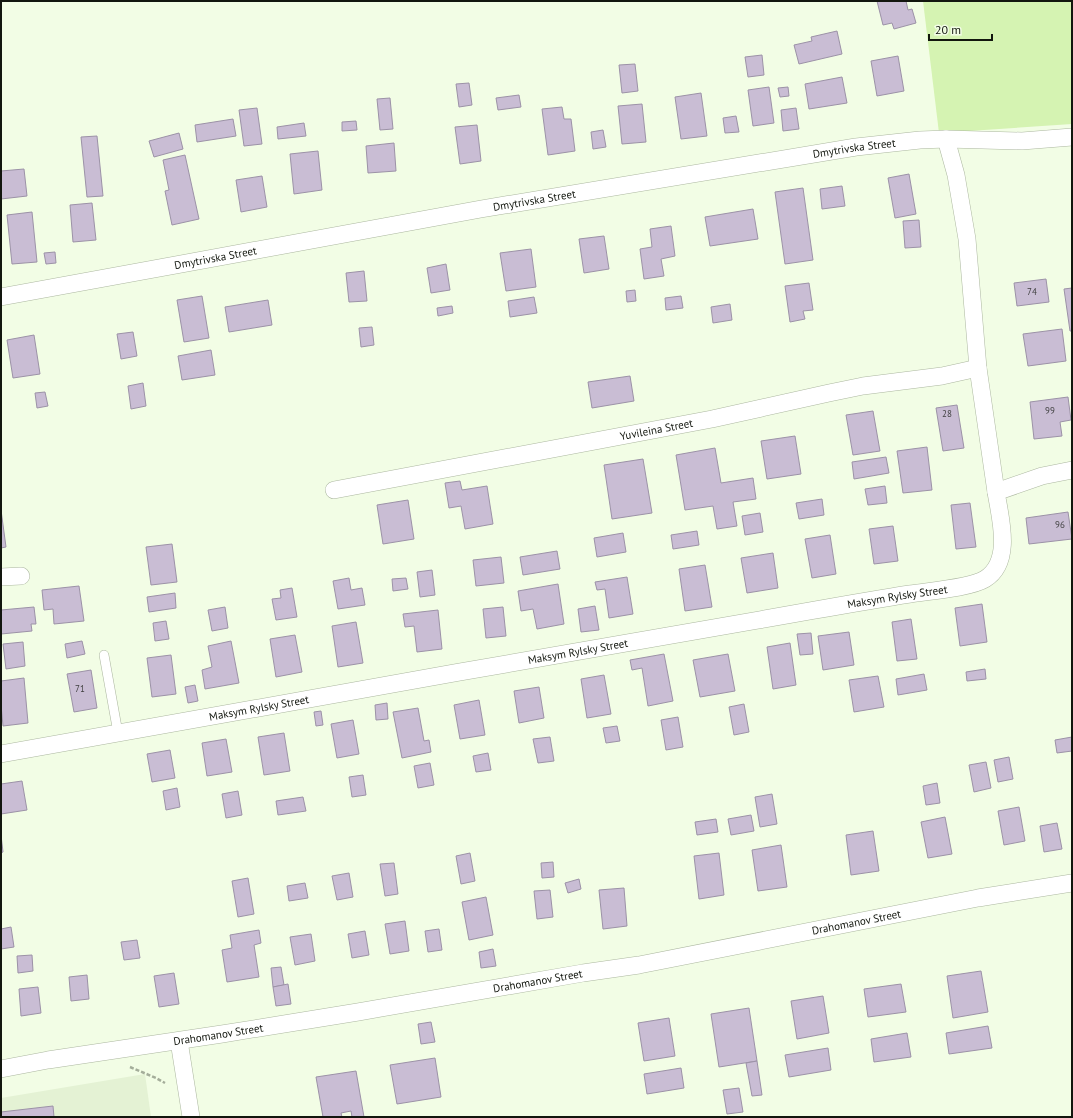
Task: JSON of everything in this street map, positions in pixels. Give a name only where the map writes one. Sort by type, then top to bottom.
[{"type":"street","name":"Dmytrivska Street","points":[[1,296],[489,208],[856,147],[897,142],[946,139],[1022,141],[1072,137]]},
{"type":"street","name":"Maksym Rylsky Street","points":[[1,754],[977,582],[985,579],[992,574],[999,562],[1002,555],[1003,538],[978,368],[967,239],[956,175],[946,139]]},
{"type":"street","name":"Yuvileina Street","points":[[334,490],[712,419],[863,386],[942,376],[978,368]]},
{"type":"street","points":[[996,492],[1037,478],[1072,470]]},
{"type":"street","points":[[1,577],[21,576]]},
{"type":"street","name":"Drahomanov Street","points":[[1,1069],[48,1060],[180,1041],[366,1011],[583,973],[639,965],[978,898],[1072,883]]},
{"type":"street","points":[[180,1041],[191,1117]]},
{"type":"lane","points":[[104,655],[118,733]]},
{"type":"path","points":[[107,1051],[118,1061],[137,1071],[164,1082],[188,1099]]},
{"type":"shaded area","points":[[145,1074],[151,1117],[1,1117],[1,1098]]},
{"type":"green space","points":[[923,1],[1072,1],[1072,124],[939,133]]},
{"type":"building","points":[[877,1],[906,1],[908,10],[912,9],[916,23],[894,29],[892,23],[883,25]]},
{"type":"building","points":[[837,31],[842,54],[799,64],[794,45],[812,41],[811,37]]},
{"type":"building","points":[[762,55],[764,75],[748,77],[745,57]]},
{"type":"building","points":[[898,56],[904,91],[877,96],[871,61]]},
{"type":"building","points":[[635,64],[638,91],[622,93],[619,65]]},
{"type":"building","points":[[842,77],[847,103],[809,109],[805,84]]},
{"type":"building","points":[[469,83],[472,105],[459,107],[456,84]]},
{"type":"building","points":[[769,87],[774,123],[753,126],[748,90]]},
{"type":"building","points":[[788,87],[789,96],[780,97],[778,88]]},
{"type":"building","points":[[701,93],[707,136],[681,139],[675,97]]},
{"type":"building","points":[[519,95],[521,107],[498,110],[496,98]]},
{"type":"building","points":[[390,98],[393,129],[380,130],[377,99]]},
{"type":"building","points":[[642,104],[646,142],[622,144],[618,106]]},
{"type":"building","points":[[562,107],[564,119],[571,119],[575,151],[548,155],[542,109]]},
{"type":"building","points":[[257,108],[262,144],[244,146],[239,110]]},
{"type":"building","points":[[796,108],[799,129],[783,131],[781,110]]},
{"type":"building","points":[[736,116],[739,132],[725,133],[723,118]]},
{"type":"building","points":[[233,119],[236,136],[197,142],[195,125]]},
{"type":"building","points":[[356,121],[357,130],[342,131],[342,122]]},
{"type":"building","points":[[304,123],[306,136],[278,139],[277,127]]},
{"type":"building","points":[[477,125],[481,161],[460,164],[455,127]]},
{"type":"building","points":[[603,130],[606,147],[593,149],[591,132]]},
{"type":"building","points":[[179,133],[183,149],[154,157],[149,141]]},
{"type":"building","points":[[97,136],[103,196],[87,197],[81,137]]},
{"type":"building","points":[[394,143],[396,171],[368,173],[366,146]]},
{"type":"building","points":[[318,151],[322,190],[294,194],[290,154]]},
{"type":"building","points":[[185,155],[199,219],[172,225],[165,191],[169,190],[163,160]]},
{"type":"building","points":[[24,169],[27,196],[1,199],[1,171]]},
{"type":"building","points":[[909,174],[916,214],[895,218],[888,178]]},
{"type":"building","points":[[262,176],[267,207],[241,212],[236,180]]},
{"type":"building","points":[[842,186],[845,206],[822,209],[820,189]]},
{"type":"building","points":[[803,188],[813,260],[785,264],[775,192]]},
{"type":"building","points":[[92,203],[96,240],[73,242],[70,205]]},
{"type":"building","points":[[753,209],[758,239],[710,246],[705,217]]},
{"type":"building","points":[[32,212],[37,262],[12,264],[7,215]]},
{"type":"building","points":[[919,220],[921,247],[905,248],[903,221]]},
{"type":"building","points":[[671,226],[675,256],[661,259],[664,276],[644,279],[640,249],[652,247],[650,229]]},
{"type":"building","points":[[604,236],[609,269],[584,273],[579,239]]},
{"type":"building","points":[[531,249],[536,287],[506,291],[500,253]]},
{"type":"building","points":[[55,252],[56,263],[46,264],[44,253]]},
{"type":"building","points":[[446,264],[450,290],[431,293],[427,268]]},
{"type":"building","points":[[364,271],[367,301],[349,302],[346,273]]},
{"type":"building","points":[[1046,279],[1049,302],[1017,306],[1014,283]]},
{"type":"building","points":[[809,283],[813,310],[803,311],[805,319],[790,322],[785,286]]},
{"type":"building","points":[[1072,288],[1072,331],[1070,331],[1064,289]]},
{"type":"building","points":[[635,290],[636,301],[627,302],[626,291]]},
{"type":"building","points":[[202,296],[209,338],[184,342],[177,300]]},
{"type":"building","points":[[681,296],[683,308],[666,310],[665,298]]},
{"type":"building","points":[[534,297],[537,313],[510,317],[508,301]]},
{"type":"building","points":[[268,300],[272,325],[229,332],[225,307]]},
{"type":"building","points":[[730,304],[732,320],[713,323],[711,307]]},
{"type":"building","points":[[452,306],[453,313],[438,316],[437,308]]},
{"type":"building","points":[[372,327],[374,345],[361,347],[359,328]]},
{"type":"building","points":[[1062,329],[1066,361],[1028,366],[1023,334]]},
{"type":"building","points":[[133,332],[137,356],[121,359],[117,334]]},
{"type":"building","points":[[34,335],[40,374],[13,378],[7,340]]},
{"type":"building","points":[[211,350],[215,375],[182,380],[178,356]]},
{"type":"building","points":[[630,376],[634,401],[592,408],[588,382]]},
{"type":"building","points":[[143,383],[146,406],[131,409],[128,386]]},
{"type":"building","points":[[45,392],[48,406],[37,408],[35,393]]},
{"type":"building","points":[[1068,397],[1071,420],[1060,422],[1062,436],[1034,439],[1030,402]]},
{"type":"building","points":[[957,405],[964,448],[943,451],[936,408]]},
{"type":"building","points":[[873,411],[880,451],[853,455],[846,415]]},
{"type":"building","points":[[795,436],[801,474],[767,479],[761,441]]},
{"type":"building","points":[[927,447],[932,490],[903,493],[897,451]]},
{"type":"building","points":[[715,448],[721,483],[753,478],[756,499],[733,502],[737,526],[717,529],[713,506],[685,510],[676,455]]},
{"type":"building","points":[[886,457],[889,473],[854,479],[852,462]]},
{"type":"building","points":[[643,459],[652,513],[612,519],[604,465]]},
{"type":"building","points":[[460,481],[462,490],[487,486],[493,524],[465,529],[461,506],[449,508],[445,483]]},
{"type":"building","points":[[885,486],[887,503],[868,505],[865,489]]},
{"type":"building","points":[[822,499],[824,515],[799,519],[796,503]]},
{"type":"building","points":[[408,500],[414,539],[383,544],[377,505]]},
{"type":"building","points":[[970,503],[976,547],[956,549],[951,505]]},
{"type":"building","points":[[1,510],[6,547],[1,548]]},
{"type":"building","points":[[1068,512],[1072,539],[1029,544],[1026,518]]},
{"type":"building","points":[[760,513],[763,532],[745,535],[742,516]]},
{"type":"building","points":[[893,526],[898,561],[874,564],[869,529]]},
{"type":"building","points":[[697,531],[699,545],[673,549],[671,535]]},
{"type":"building","points":[[623,533],[626,552],[597,557],[594,538]]},
{"type":"building","points":[[830,535],[836,574],[812,578],[805,539]]},
{"type":"building","points":[[172,544],[177,582],[151,585],[146,547]]},
{"type":"building","points":[[557,551],[560,569],[523,575],[520,557]]},
{"type":"building","points":[[773,553],[778,588],[747,593],[741,558]]},
{"type":"building","points":[[501,557],[504,583],[476,586],[473,560]]},
{"type":"building","points":[[705,565],[712,607],[685,611],[679,569]]},
{"type":"building","points":[[432,570],[435,595],[420,597],[417,572]]},
{"type":"building","points":[[627,577],[633,614],[609,618],[605,589],[597,590],[595,582]]},
{"type":"building","points":[[349,578],[351,590],[362,588],[365,605],[338,609],[333,581]]},
{"type":"building","points":[[406,578],[408,589],[393,591],[392,579]]},
{"type":"building","points":[[558,584],[564,624],[537,629],[533,609],[521,611],[518,591]]},
{"type":"building","points":[[79,586],[84,621],[54,624],[53,609],[44,610],[42,590]]},
{"type":"building","points":[[292,588],[297,617],[276,620],[272,599],[281,598],[280,590]]},
{"type":"building","points":[[175,593],[176,608],[149,612],[147,597]]},
{"type":"building","points":[[982,604],[987,642],[960,646],[955,608]]},
{"type":"building","points":[[595,606],[599,630],[581,632],[578,609]]},
{"type":"building","points":[[34,607],[36,624],[31,624],[32,631],[1,634],[1,610]]},
{"type":"building","points":[[225,607],[228,628],[212,631],[208,610]]},
{"type":"building","points":[[503,607],[506,636],[486,638],[483,609]]},
{"type":"building","points":[[438,610],[442,649],[417,652],[414,626],[405,627],[403,614]]},
{"type":"building","points":[[911,619],[917,659],[897,661],[892,622]]},
{"type":"building","points":[[166,621],[169,639],[155,641],[153,623]]},
{"type":"building","points":[[356,622],[363,663],[338,667],[332,626]]},
{"type":"building","points":[[849,632],[854,665],[823,670],[818,636]]},
{"type":"building","points":[[811,633],[813,654],[800,655],[797,634]]},
{"type":"building","points":[[295,635],[302,672],[276,677],[270,639]]},
{"type":"building","points":[[82,641],[85,654],[67,658],[65,644]]},
{"type":"building","points":[[231,641],[239,683],[205,689],[202,670],[212,667],[208,646]]},
{"type":"building","points":[[23,642],[25,666],[6,669],[3,644]]},
{"type":"building","points":[[790,643],[796,685],[773,689],[767,647]]},
{"type":"building","points":[[664,654],[673,701],[648,706],[642,668],[632,670],[630,660]]},
{"type":"building","points":[[728,654],[735,691],[700,697],[693,660]]},
{"type":"building","points":[[171,655],[176,694],[152,697],[147,658]]},
{"type":"building","points":[[985,669],[986,679],[967,681],[966,672]]},
{"type":"building","points":[[91,670],[97,708],[74,712],[67,674]]},
{"type":"building","points":[[924,674],[927,690],[898,695],[896,679]]},
{"type":"building","points":[[604,675],[611,714],[587,718],[581,679]]},
{"type":"building","points":[[878,676],[884,707],[854,712],[849,680]]},
{"type":"building","points":[[24,678],[28,723],[3,726],[1,681]]},
{"type":"building","points":[[195,685],[198,701],[188,703],[185,687]]},
{"type":"building","points":[[539,687],[544,718],[519,723],[514,691]]},
{"type":"building","points":[[479,700],[485,735],[460,739],[454,705]]},
{"type":"building","points":[[387,703],[388,719],[376,720],[375,705]]},
{"type":"building","points":[[744,704],[749,732],[734,735],[729,707]]},
{"type":"building","points":[[418,708],[424,741],[429,740],[431,752],[402,758],[393,712]]},
{"type":"building","points":[[321,711],[323,725],[316,726],[314,712]]},
{"type":"building","points":[[678,717],[683,747],[666,750],[661,720]]},
{"type":"building","points":[[353,720],[359,754],[337,758],[331,724]]},
{"type":"building","points":[[617,726],[620,741],[606,743],[603,728]]},
{"type":"building","points":[[284,733],[290,771],[264,775],[258,737]]},
{"type":"building","points":[[550,737],[554,761],[538,763],[533,739]]},
{"type":"building","points":[[1072,737],[1072,751],[1057,753],[1055,740]]},
{"type":"building","points":[[226,739],[232,772],[207,776],[202,743]]},
{"type":"building","points":[[170,750],[175,778],[152,782],[147,754]]},
{"type":"building","points":[[488,753],[491,770],[476,772],[473,756]]},
{"type":"building","points":[[1009,757],[1013,779],[998,782],[994,760]]},
{"type":"building","points":[[986,762],[991,788],[974,792],[969,765]]},
{"type":"building","points":[[430,763],[434,785],[418,788],[414,766]]},
{"type":"building","points":[[363,775],[366,795],[352,797],[349,777]]},
{"type":"building","points":[[22,781],[27,810],[1,814],[1,784]]},
{"type":"building","points":[[937,783],[940,803],[926,805],[923,786]]},
{"type":"building","points":[[177,788],[180,807],[166,810],[163,791]]},
{"type":"building","points":[[238,791],[242,815],[226,818],[222,794]]},
{"type":"building","points":[[772,794],[777,824],[760,827],[755,797]]},
{"type":"building","points":[[303,797],[306,811],[278,815],[276,801]]},
{"type":"building","points":[[1019,807],[1025,841],[1004,845],[998,811]]},
{"type":"building","points":[[751,815],[754,831],[731,835],[728,819]]},
{"type":"building","points":[[945,817],[952,854],[928,858],[921,822]]},
{"type":"building","points":[[716,819],[718,832],[697,835],[695,822]]},
{"type":"building","points":[[1057,823],[1062,849],[1044,852],[1040,826]]},
{"type":"building","points":[[873,831],[879,871],[851,875],[846,835]]},
{"type":"building","points":[[1,835],[3,852],[1,853]]},
{"type":"building","points":[[781,845],[787,887],[758,891],[752,850]]},
{"type":"building","points":[[470,853],[475,881],[461,884],[456,856]]},
{"type":"building","points":[[719,853],[724,895],[699,899],[694,856]]},
{"type":"building","points":[[553,862],[554,877],[542,878],[541,863]]},
{"type":"building","points":[[394,863],[398,894],[385,896],[380,864]]},
{"type":"building","points":[[349,873],[353,897],[337,900],[332,876]]},
{"type":"building","points":[[248,878],[254,914],[238,917],[232,881]]},
{"type":"building","points":[[579,879],[581,889],[568,893],[565,883]]},
{"type":"building","points":[[305,883],[308,898],[289,901],[287,886]]},
{"type":"building","points":[[624,888],[627,926],[603,929],[599,890]]},
{"type":"building","points":[[550,890],[553,917],[537,919],[534,891]]},
{"type":"building","points":[[486,897],[493,935],[469,940],[462,902]]},
{"type":"building","points":[[405,921],[409,951],[390,954],[385,924]]},
{"type":"building","points":[[11,927],[14,947],[1,949],[1,929]]},
{"type":"building","points":[[439,929],[442,950],[428,952],[425,931]]},
{"type":"building","points":[[259,930],[261,943],[254,945],[259,977],[227,982],[222,950],[232,948],[230,935]]},
{"type":"building","points":[[365,931],[369,955],[352,958],[348,934]]},
{"type":"building","points":[[311,934],[315,961],[295,965],[290,937]]},
{"type":"building","points":[[137,940],[140,958],[124,960],[121,942]]},
{"type":"building","points":[[493,949],[496,966],[481,968],[479,952]]},
{"type":"building","points":[[32,955],[33,971],[18,973],[17,956]]},
{"type":"building","points":[[281,967],[284,985],[273,987],[271,968]]},
{"type":"building","points":[[981,971],[988,1012],[953,1018],[947,976]]},
{"type":"building","points":[[174,973],[179,1004],[159,1007],[154,976]]},
{"type":"building","points":[[87,975],[89,999],[71,1001],[69,977]]},
{"type":"building","points":[[288,984],[291,1004],[276,1006],[273,987]]},
{"type":"building","points":[[901,984],[906,1012],[868,1017],[864,989]]},
{"type":"building","points":[[38,987],[41,1013],[21,1016],[19,989]]},
{"type":"building","points":[[823,996],[829,1033],[797,1039],[791,1001]]},
{"type":"building","points":[[749,1008],[757,1061],[719,1067],[711,1014]]},
{"type":"building","points":[[669,1018],[675,1056],[644,1061],[638,1023]]},
{"type":"building","points":[[431,1022],[435,1042],[421,1044],[418,1024]]},
{"type":"building","points":[[988,1026],[992,1048],[949,1054],[946,1033]]},
{"type":"building","points":[[907,1033],[911,1057],[874,1062],[871,1039]]},
{"type":"building","points":[[828,1048],[831,1070],[789,1077],[785,1055]]},
{"type":"building","points":[[435,1058],[441,1097],[397,1104],[390,1065]]},
{"type":"building","points":[[757,1061],[762,1095],[752,1096],[746,1063]]},
{"type":"building","points":[[681,1068],[684,1088],[647,1094],[644,1074]]},
{"type":"building","points":[[356,1071],[364,1117],[352,1117],[351,1111],[341,1113],[342,1117],[323,1117],[316,1077]]},
{"type":"building","points":[[739,1088],[743,1112],[727,1114],[723,1090]]},
{"type":"building","points":[[53,1106],[54,1117],[1,1117],[1,1112]]}]
